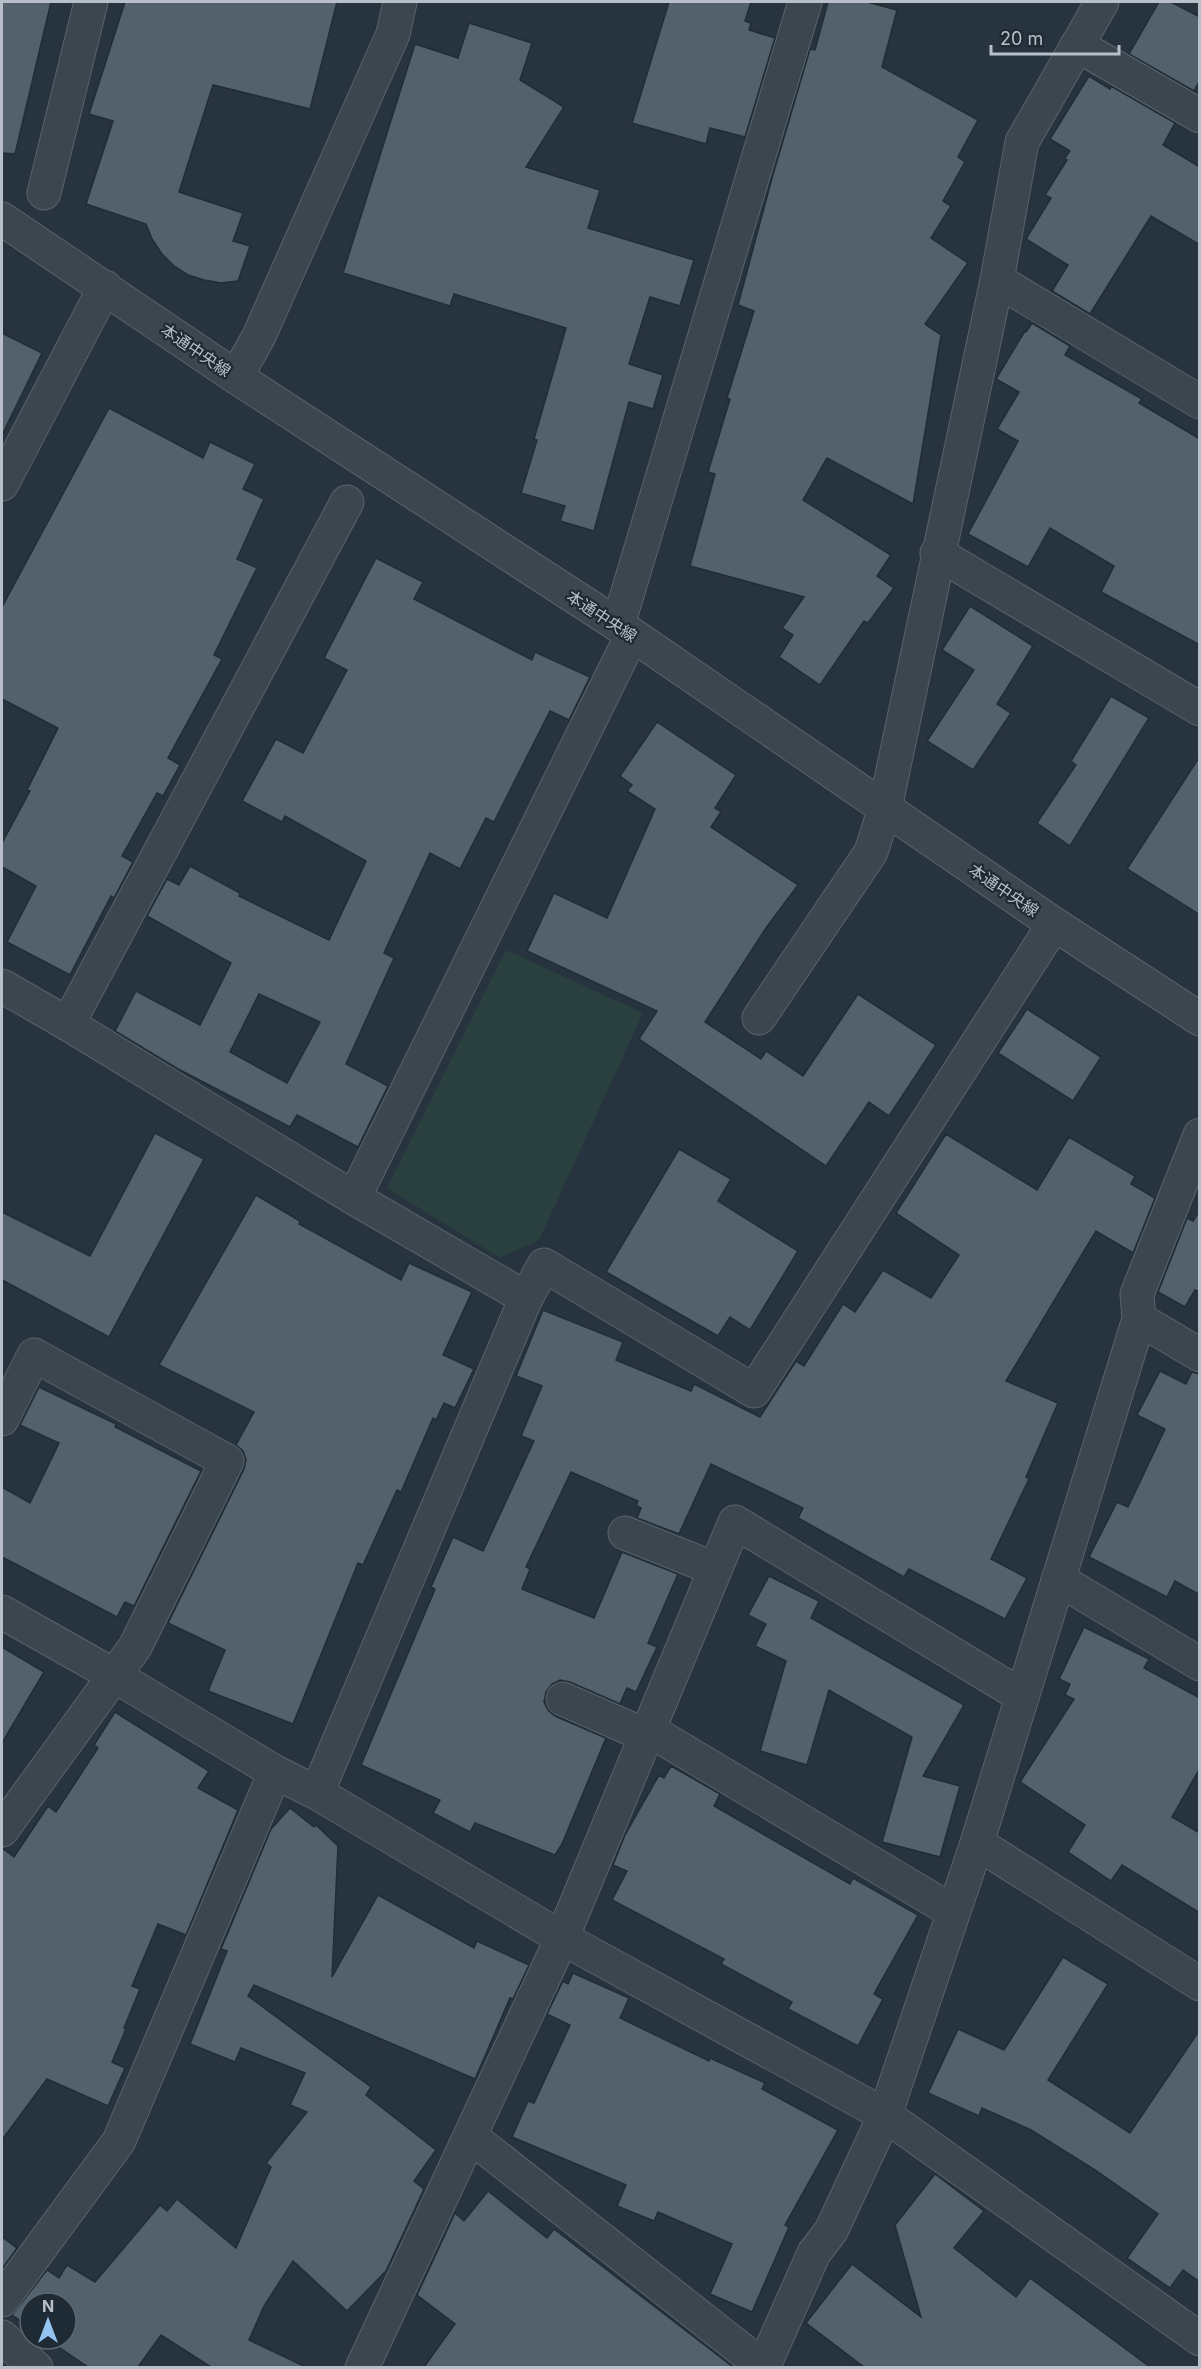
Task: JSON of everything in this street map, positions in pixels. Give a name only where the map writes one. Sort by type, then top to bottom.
[{"type":"street","points":[[44,194],[91,2]]},
{"type":"street","points":[[236,377],[259,336],[393,34],[400,2]]},
{"type":"street","points":[[354,1198],[625,630],[805,2]]},
{"type":"street","points":[[759,1018],[871,852],[885,808],[997,280],[1022,142],[1102,2]]},
{"type":"street","points":[[1077,45],[1200,116]]},
{"type":"street","name":"本通中央線","points":[[2,219],[236,377],[625,630],[1054,924],[1200,1019]]},
{"type":"street","points":[[997,280],[1200,402]]},
{"type":"street","points":[[2,484],[105,288]]},
{"type":"street","points":[[68,1024],[346,502]]},
{"type":"street","points":[[938,553],[1200,709]]},
{"type":"street","points":[[317,1793],[526,1298],[544,1265],[754,1391],[1054,924]]},
{"type":"street","points":[[2,986],[354,1198],[526,1298]]},
{"type":"street","points":[[470,2136],[764,2367],[814,2253],[831,2231],[885,2115],[952,1911],[977,1843],[1139,1319],[1137,1294],[1200,1135]]},
{"type":"street","points":[[1139,1319],[1200,1355]]},
{"type":"street","points":[[2,1419],[34,1354],[227,1461],[135,1647],[2,1830]]},
{"type":"street","points":[[362,2367],[562,1938],[735,1522],[1022,1696]]},
{"type":"street","points":[[625,1533],[715,1569]]},
{"type":"street","points":[[1058,1579],[1200,1664]]},
{"type":"street","points":[[2,1612],[115,1676],[274,1772],[317,1793],[562,1938],[885,2115],[1200,2339]]},
{"type":"street","points":[[563,1699],[648,1733],[952,1911]]},
{"type":"street","points":[[2,2300],[119,2141],[274,1772]]},
{"type":"street","points":[[977,1843],[1200,1984]]},
{"type":"street","points":[[2,2337],[36,2367]]},
{"type":"green space","points":[[506,950],[643,1013],[539,1240],[500,1258],[387,1188]]},
{"type":"building","points":[[2,2],[51,2],[15,154],[2,153]]},
{"type":"building","points":[[125,2],[337,2],[310,109],[213,85],[179,192],[243,213],[233,241],[250,246],[238,281],[221,283],[188,275],[162,254],[146,224],[86,204],[113,121],[89,114]]},
{"type":"building","points":[[669,2],[751,2],[745,21],[751,23],[749,30],[775,38],[745,137],[710,128],[706,144],[632,123]]},
{"type":"building","points":[[828,2],[867,2],[897,10],[882,67],[978,120],[958,157],[965,162],[943,201],[951,206],[931,238],[968,263],[925,324],[941,335],[913,504],[827,458],[803,500],[891,555],[877,576],[894,588],[868,623],[864,621],[820,685],[779,657],[793,635],[782,628],[804,597],[690,566],[715,474],[708,472],[730,399],[727,398],[754,311],[738,305],[810,49],[815,50]]},
{"type":"building","points":[[1159,2],[1171,2],[1200,17],[1200,80],[1194,91],[1129,54]]},
{"type":"building","points":[[469,23],[532,43],[520,80],[564,107],[526,167],[600,190],[588,228],[694,260],[680,306],[650,297],[629,364],[663,375],[653,409],[629,402],[594,531],[560,521],[565,506],[521,493],[566,328],[454,294],[450,306],[343,273],[415,44],[458,58]]},
{"type":"building","points":[[1089,76],[1175,123],[1163,145],[1200,167],[1200,245],[1151,216],[1090,314],[1052,291],[1068,265],[1026,239],[1051,198],[1045,195],[1067,160],[1064,159],[1070,151],[1050,139]]},
{"type":"building","points":[[1032,323],[1070,346],[1065,355],[1142,399],[1139,403],[1200,439],[1200,645],[1101,592],[1114,566],[1050,528],[1028,567],[968,534],[1018,441],[997,429],[1019,392],[996,379]]},
{"type":"building","points":[[2,333],[42,353],[2,435]]},
{"type":"building","points":[[109,408],[203,458],[210,442],[255,464],[243,489],[264,499],[237,559],[257,568],[214,655],[222,659],[168,758],[180,765],[163,796],[157,793],[122,856],[133,862],[114,898],[111,896],[70,975],[7,942],[36,886],[2,867],[2,843],[30,791],[27,790],[58,728],[2,699],[2,607]]},
{"type":"building","points":[[376,558],[423,582],[414,599],[532,660],[535,652],[590,677],[569,720],[550,711],[494,822],[486,818],[460,869],[430,853],[384,953],[394,958],[346,1064],[388,1086],[358,1147],[297,1115],[290,1127],[178,1069],[115,1031],[136,991],[200,1025],[231,963],[147,916],[167,879],[179,885],[190,866],[240,893],[239,896],[329,940],[366,861],[285,816],[282,822],[242,801],[276,739],[303,753],[347,670],[324,658]],"holes":[[[259,994],[320,1022],[287,1083],[230,1052]]]},
{"type":"building","points":[[970,606],[1033,646],[997,704],[1011,713],[973,770],[927,741],[974,670],[942,650]]},
{"type":"building","points":[[1111,696],[1149,718],[1070,846],[1037,823],[1076,765],[1071,761]]},
{"type":"building","points":[[657,722],[736,775],[715,808],[721,812],[711,827],[798,885],[766,928],[705,1022],[761,1059],[766,1051],[803,1076],[858,994],[936,1045],[889,1116],[869,1102],[826,1166],[639,1039],[657,1011],[527,951],[554,893],[607,918],[655,809],[627,791],[632,785],[620,776]]},
{"type":"building","points":[[1200,756],[1200,915],[1127,869]]},
{"type":"building","points":[[1027,1009],[1101,1057],[1073,1101],[998,1053]]},
{"type":"building","points":[[155,1133],[204,1159],[109,1337],[2,1280],[2,1212],[90,1256]]},
{"type":"building","points":[[946,1134],[1037,1190],[1069,1137],[1135,1176],[1131,1184],[1155,1198],[1133,1253],[1096,1231],[1006,1381],[1058,1403],[1026,1477],[1029,1479],[991,1559],[1027,1578],[1005,1619],[909,1569],[904,1577],[798,1518],[803,1508],[711,1464],[679,1534],[637,1518],[641,1508],[636,1505],[638,1501],[571,1472],[526,1567],[530,1569],[522,1589],[594,1618],[622,1552],[678,1574],[648,1643],[657,1647],[636,1692],[627,1688],[620,1704],[570,1682],[560,1680],[552,1684],[546,1692],[544,1702],[555,1716],[606,1738],[562,1844],[555,1855],[475,1823],[470,1832],[433,1813],[440,1800],[361,1765],[435,1589],[431,1587],[453,1537],[483,1551],[534,1441],[521,1436],[542,1386],[516,1376],[543,1310],[623,1342],[616,1360],[691,1391],[694,1384],[760,1417],[796,1361],[804,1366],[843,1304],[855,1312],[883,1270],[931,1298],[959,1255],[896,1213]]},
{"type":"building","points":[[679,1149],[731,1179],[718,1201],[798,1251],[750,1330],[730,1317],[718,1336],[606,1272]]},
{"type":"building","points":[[256,1195],[300,1221],[299,1224],[401,1280],[409,1263],[472,1292],[443,1355],[474,1369],[455,1408],[444,1403],[436,1420],[433,1418],[401,1492],[397,1490],[363,1565],[358,1563],[293,1724],[208,1691],[225,1650],[168,1623],[244,1469],[246,1460],[243,1451],[236,1445],[254,1412],[159,1365]]},
{"type":"building","points":[[1200,1210],[1200,1292],[1195,1290],[1185,1307],[1158,1292],[1187,1218],[1193,1221]]},
{"type":"building","points":[[1160,1371],[1186,1384],[1192,1372],[1200,1374],[1200,1595],[1175,1581],[1167,1597],[1089,1557],[1117,1502],[1128,1507],[1165,1429],[1137,1415]]},
{"type":"building","points":[[39,1387],[116,1424],[115,1427],[201,1471],[134,1606],[125,1602],[117,1617],[2,1557],[2,1487],[30,1503],[59,1443],[20,1425]]},
{"type":"building","points":[[769,1576],[819,1601],[811,1618],[964,1705],[923,1776],[960,1786],[940,1857],[882,1842],[912,1737],[829,1690],[807,1765],[760,1751],[786,1661],[755,1646],[766,1624],[748,1615]]},
{"type":"building","points":[[1084,1627],[1149,1659],[1144,1668],[1200,1698],[1200,1768],[1172,1817],[1200,1833],[1200,1913],[1122,1865],[1111,1881],[1068,1852],[1085,1825],[1020,1782],[1074,1699],[1065,1695],[1070,1684],[1059,1679]]},
{"type":"building","points":[[2,1647],[44,1672],[2,1743]]},
{"type":"building","points":[[115,1712],[209,1771],[198,1788],[238,1810],[186,1935],[158,1924],[132,1986],[140,1989],[112,2062],[125,2068],[108,2106],[47,2079],[2,2140],[2,1848],[14,1857],[48,1806],[56,1812],[98,1748],[94,1745]]},
{"type":"building","points":[[671,1766],[720,1794],[714,1806],[850,1884],[853,1878],[918,1915],[874,1994],[883,1999],[858,2046],[788,2009],[792,2002],[721,1964],[724,1959],[612,1900],[627,1871],[613,1865],[625,1835],[659,1775],[664,1778]]},
{"type":"building","points":[[290,1808],[314,1827],[316,1825],[338,1846],[332,1977],[378,1895],[474,1948],[477,1941],[529,1965],[513,1999],[510,1998],[475,2079],[254,1985],[248,1996],[371,2087],[366,2095],[436,2150],[414,2181],[424,2189],[386,2271],[347,2311],[293,2261],[264,2306],[249,2340],[306,2367],[211,2367],[161,2335],[138,2367],[88,2367],[65,2351],[78,2351],[78,2291],[31,2291],[47,2270],[59,2278],[67,2265],[95,2282],[160,2205],[167,2211],[177,2199],[236,2248],[271,2167],[266,2163],[307,2112],[290,2105],[305,2073],[241,2048],[235,2062],[190,2044],[227,1951],[221,1949],[271,1829]]},
{"type":"building","points":[[1063,1957],[1108,1984],[1048,2080],[1130,2133],[1199,2031],[1200,2282],[1183,2270],[1170,2288],[1127,2258],[1158,2214],[1095,2170],[1031,2130],[982,2108],[979,2116],[928,2093],[958,2029],[1004,2050]]},
{"type":"building","points":[[573,1973],[629,1998],[620,2018],[709,2061],[710,2058],[765,2083],[762,2089],[838,2130],[785,2225],[789,2227],[752,2312],[710,2294],[732,2244],[658,2212],[654,2221],[617,2206],[626,2185],[512,2137],[528,2101],[534,2103],[570,2025],[547,2014],[563,1981],[568,1984]]},
{"type":"building","points":[[935,2174],[984,2211],[954,2248],[1016,2297],[1030,2278],[1150,2367],[864,2367],[806,2323],[852,2264],[921,2317],[895,2225]]},
{"type":"building","points":[[488,2191],[547,2238],[554,2229],[733,2367],[424,2367],[455,2324],[417,2295],[455,2213],[464,2221]]},
{"type":"building","points":[[2,2237],[17,2248],[2,2269]]},
{"type":"building","points":[[18,2307],[18,2319],[12,2315]]}]
